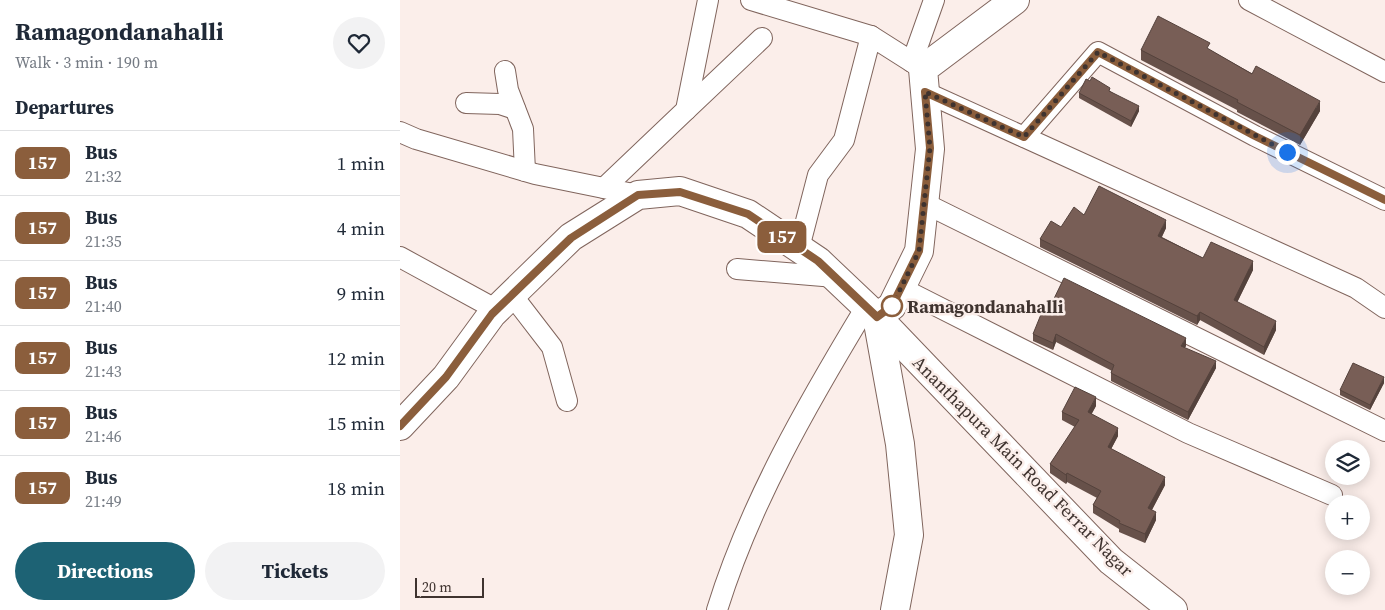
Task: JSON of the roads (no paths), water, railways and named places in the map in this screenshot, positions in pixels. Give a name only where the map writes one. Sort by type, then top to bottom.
[{"type":"street","points":[[686,110],[708,0]]},
{"type":"street","points":[[751,0],[871,36],[920,74],[1024,137],[1356,288],[1385,308]]},
{"type":"street","points":[[717,610],[730,566],[788,443],[872,312],[892,306],[919,251],[930,148],[920,74],[934,0]]},
{"type":"street","points":[[920,74],[1015,0]]},
{"type":"street","points":[[1249,0],[1385,72]]},
{"type":"street","points":[[799,248],[818,175],[844,140],[871,36]]},
{"type":"street","points":[[604,188],[762,38]]},
{"type":"street","points":[[1024,137],[1098,52],[1255,136],[1385,200]]},
{"type":"street","points":[[504,71],[508,90],[523,129],[525,171]]},
{"type":"street","points":[[466,103],[500,104],[515,109]]},
{"type":"street","points":[[400,132],[416,139],[525,171],[638,195]]},
{"type":"street","name":"Ananthapura Main Road Ferrar Nagar","points":[[638,195],[680,192],[748,214],[818,261],[872,312],[1111,561],[1173,610]]},
{"type":"street","points":[[400,426],[446,377],[504,302],[571,238],[638,195]]},
{"type":"street","points":[[924,202],[1385,431]]},
{"type":"street","points":[[400,257],[504,302],[552,347],[567,401]]},
{"type":"street","points":[[737,269],[835,277]]},
{"type":"street","points":[[901,288],[1188,432],[1332,495]]},
{"type":"street","points":[[872,312],[900,444],[909,535],[895,610]]},
{"type":"place","name":"Ramagondanahalli","points":[[892,306]]}]
